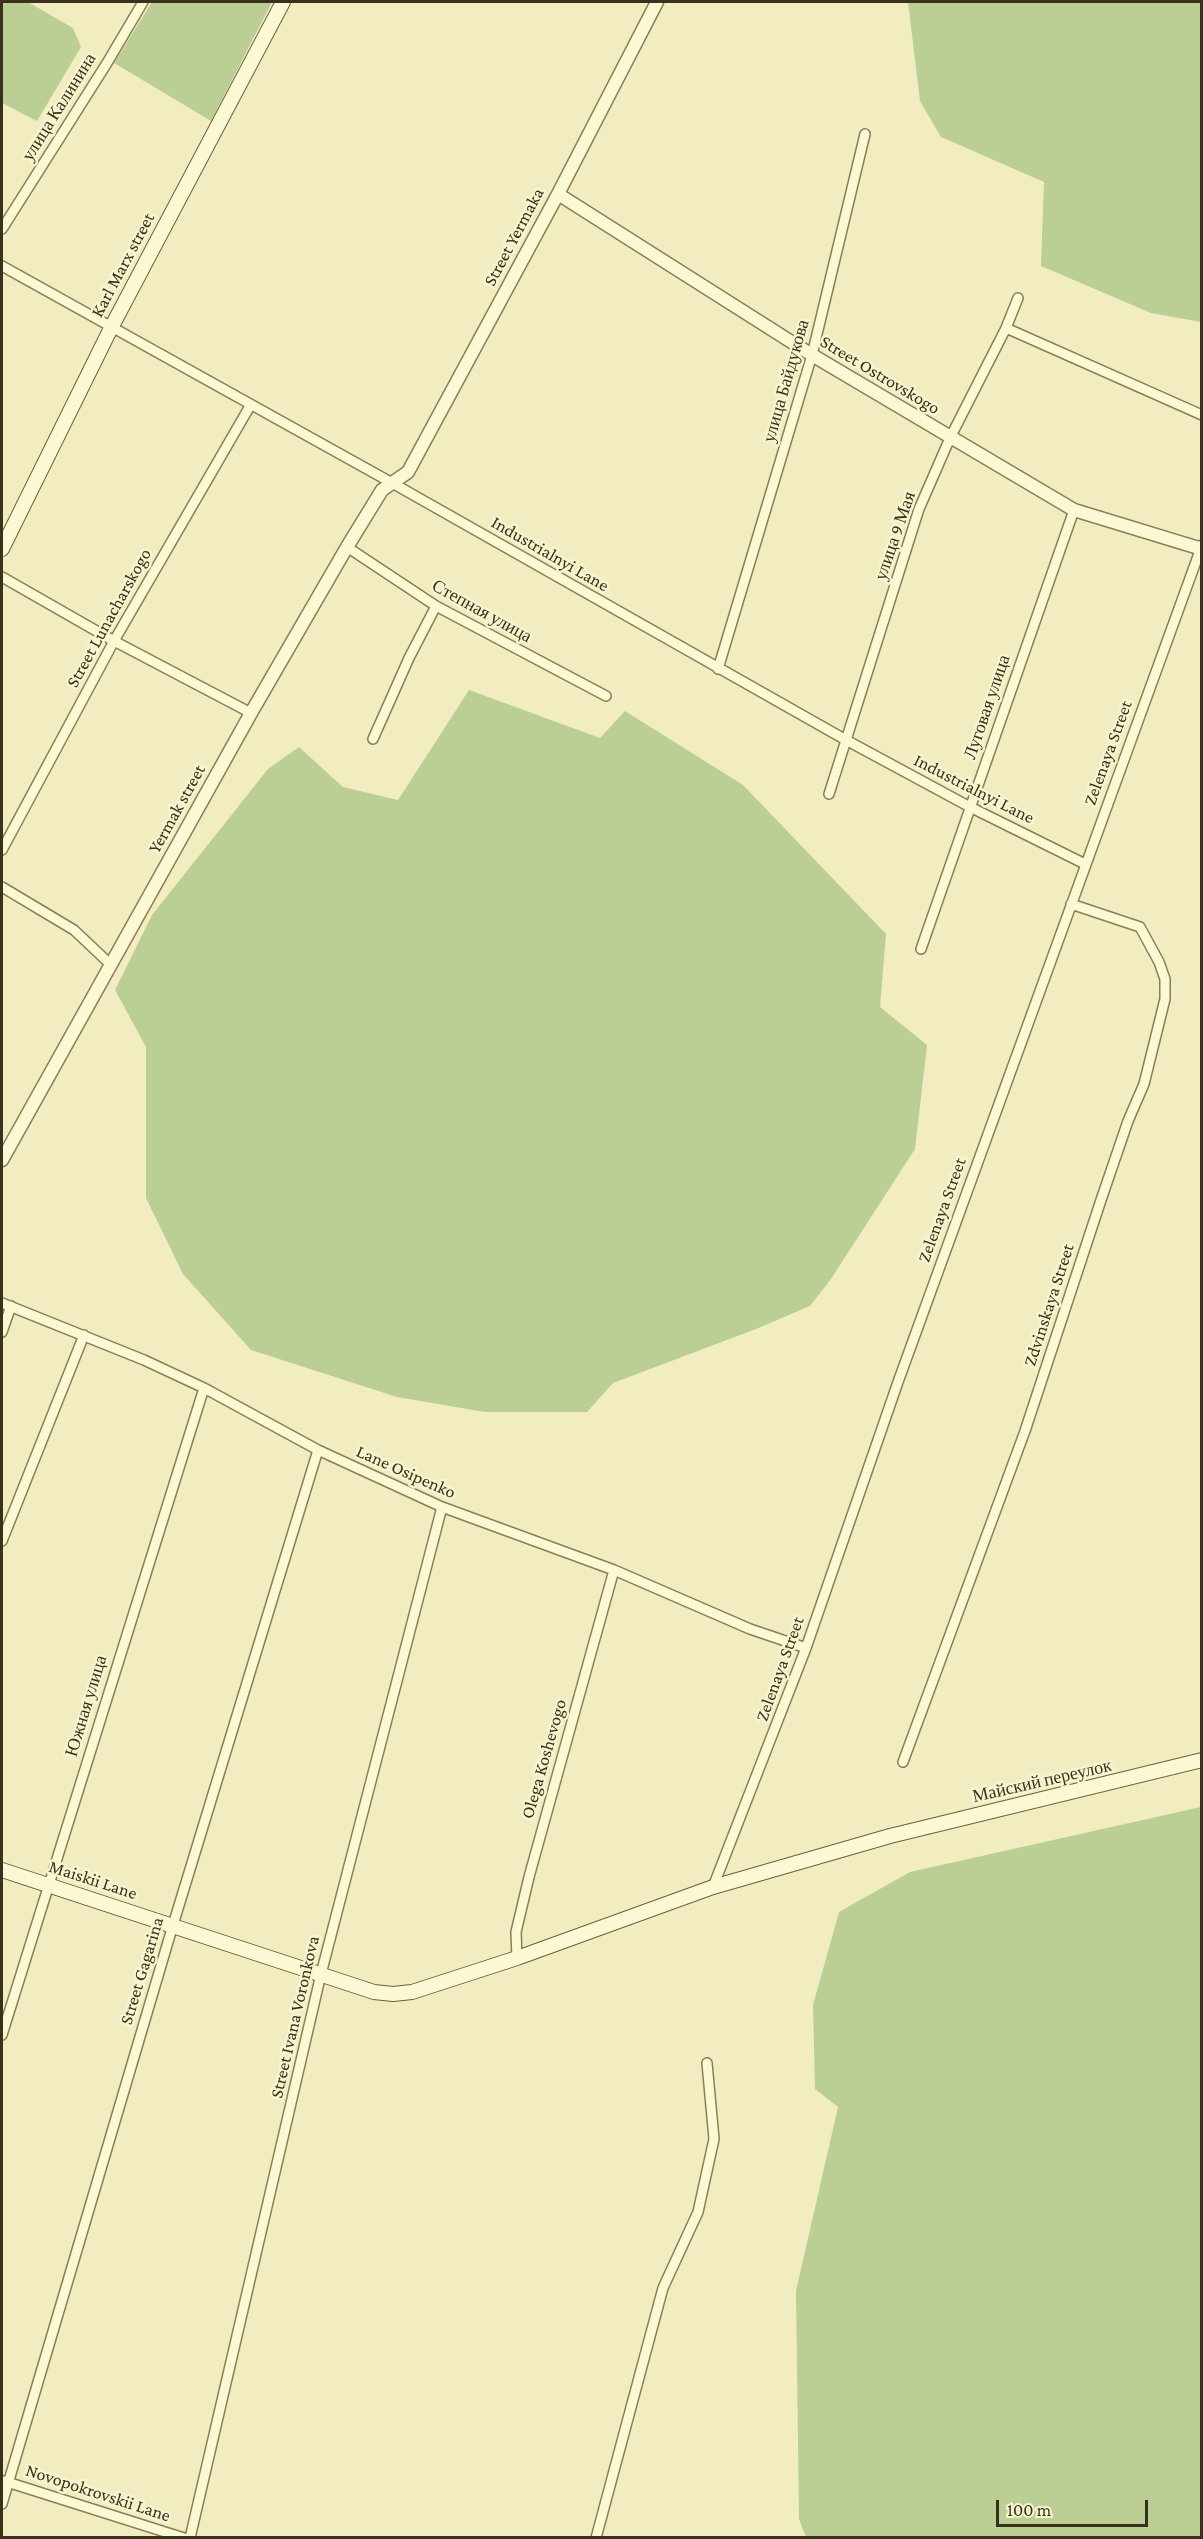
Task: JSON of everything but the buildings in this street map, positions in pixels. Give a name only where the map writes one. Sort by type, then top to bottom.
[{"type":"main road","name":"Karl Marx street","points":[[2,549],[111,328],[283,2]]},
{"type":"main road","name":"Майский переулок","points":[[517,1958],[713,1887],[890,1836],[1202,1760]]},
{"type":"main road","name":"Maiskii Lane","points":[[2,1870],[374,1992],[393,1994],[412,1992],[517,1958]]},
{"type":"street","name":"улица Калинина","points":[[2,229],[143,2]]},
{"type":"street","name":"Street Yermaka","points":[[394,484],[408,472],[558,194],[657,2]]},
{"type":"street","name":"улица Байдукова","points":[[718,669],[813,355],[865,134]]},
{"type":"street","name":"Street Ostrovskogo","points":[[558,194],[813,355],[1074,510],[1201,547]]},
{"type":"street","name":"Industrialnyi Lane","points":[[2,266],[250,406],[394,484],[846,740],[970,807],[1085,864]]},
{"type":"street","name":"улица 9 Мая","points":[[829,794],[919,509],[950,438],[1006,328],[1018,298]]},
{"type":"street","points":[[1006,328],[1202,415]]},
{"type":"street","name":"Street Lunacharskogo","points":[[2,850],[114,641],[250,406]]},
{"type":"street","name":"Yermak street","points":[[2,1160],[251,713],[382,490],[394,484]]},
{"type":"street","name":"Луговая улица","points":[[921,949],[1074,510]]},
{"type":"street","name":"Zelenaya Street","points":[[713,1887],[806,1648],[898,1382],[1201,547]]},
{"type":"street","name":"Степная улица","points":[[347,548],[436,606],[606,696]]},
{"type":"street","points":[[2,577],[114,641],[251,713]]},
{"type":"street","points":[[373,739],[409,658],[436,606]]},
{"type":"street","points":[[2,887],[74,930],[110,964]]},
{"type":"street","name":"Zdvinskaya Street","points":[[903,1762],[1024,1431],[1108,1178],[1144,1084],[1165,999],[1165,979],[1159,962],[1140,927],[1071,904]]},
{"type":"street","points":[[2,1332],[6,1304]]},
{"type":"street","name":"Lane Osipenko","points":[[6,1304],[84,1335],[204,1388],[318,1450],[442,1507],[614,1570],[750,1629],[806,1648]]},
{"type":"street","points":[[2,1541],[84,1335]]},
{"type":"street","name":"Южная улица","points":[[2,2036],[204,1388]]},
{"type":"street","name":"Street Gagarina","points":[[2,2504],[4,2481],[318,1450]]},
{"type":"street","name":"Street Ivana Voronkova","points":[[190,2538],[321,1974],[442,1507]]},
{"type":"street","name":"Olega Koshevogo","points":[[517,1958],[516,1932],[529,1877],[614,1570]]},
{"type":"street","points":[[596,2538],[663,2288],[698,2212],[714,2139],[707,2063]]},
{"type":"street","name":"Novopokrovskii Lane","points":[[4,2481],[180,2537]]},
{"type":"green space","points":[[2,2],[28,2],[73,28],[81,47],[37,121],[2,103]]},
{"type":"green space","points":[[152,2],[272,2],[211,121],[114,63]]},
{"type":"green space","points":[[908,2],[1201,2],[1201,322],[1151,313],[1041,266],[1044,182],[941,137],[920,101]]},
{"type":"green space","points":[[469,690],[600,738],[625,711],[743,785],[886,934],[880,1007],[927,1045],[915,1149],[831,1279],[810,1306],[613,1383],[587,1412],[485,1412],[397,1397],[251,1350],[183,1274],[146,1198],[146,1047],[115,990],[152,915],[268,769],[299,747],[343,787],[398,800]]},
{"type":"green space","points":[[1201,1807],[1201,2537],[806,2537],[799,2519],[796,2291],[838,2107],[815,2089],[813,2005],[839,1912],[910,1872]]}]
